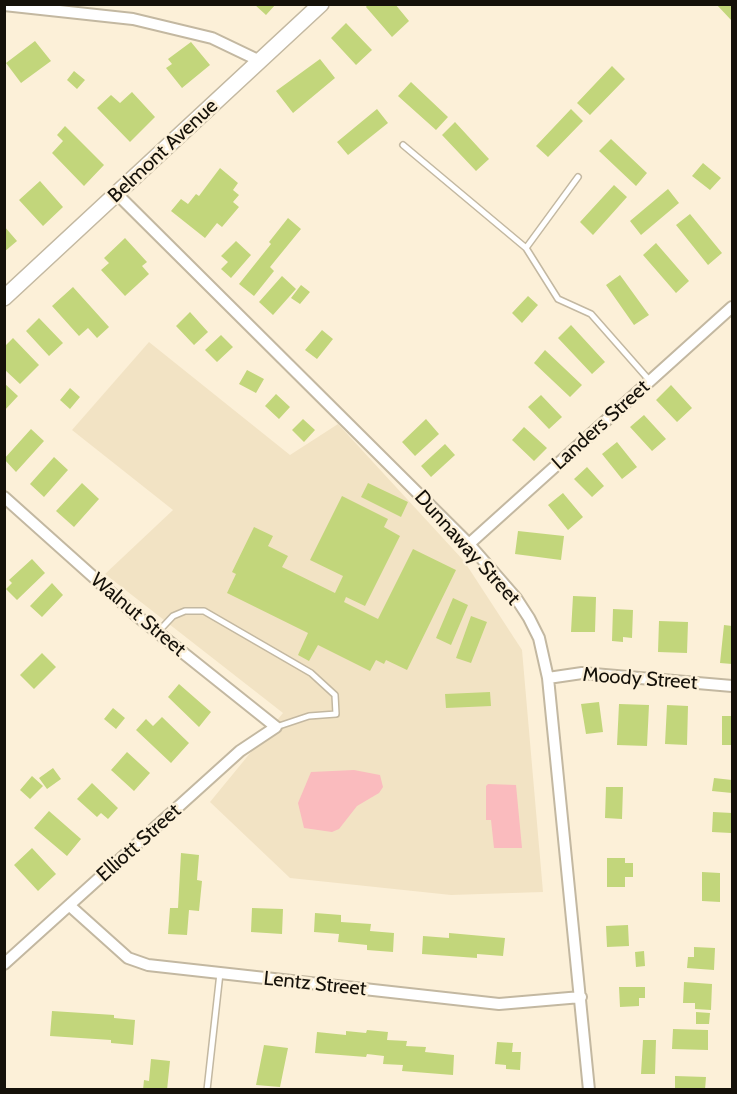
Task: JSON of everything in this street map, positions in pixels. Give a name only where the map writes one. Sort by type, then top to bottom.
[{"type":"main road","name":"Belmont Avenue","points":[[4,298],[321,4]]},
{"type":"street","points":[[4,5],[133,19],[212,38],[260,61]]},
{"type":"street","name":"Dunnaway Street","points":[[117,194],[469,544],[516,598],[529,618],[539,638],[548,678],[582,997],[589,1089]]},
{"type":"street","name":"Landers Street","points":[[469,544],[732,307]]},
{"type":"street","name":"Walnut Street","points":[[4,497],[157,633],[276,727]]},
{"type":"street","name":"Moody Street","points":[[548,678],[582,673],[732,686]]},
{"type":"street","name":"Elliott Street","points":[[4,964],[240,751],[276,727]]},
{"type":"street","name":"Lentz Street","points":[[70,906],[128,958],[148,965],[499,1004],[582,997]]},
{"type":"lane","points":[[403,145],[526,248],[558,299],[591,314],[650,381]]},
{"type":"lane","points":[[526,248],[578,177]]},
{"type":"lane","points":[[157,633],[173,616],[185,611],[204,611],[311,673],[335,695],[336,714],[309,716],[276,727]]},
{"type":"lane","points":[[207,1089],[220,973]]},
{"type":"shaded area","points":[[149,342],[290,455],[338,424],[464,561],[522,650],[543,892],[451,895],[290,878],[210,802],[283,713],[105,574],[173,510],[72,430]]},
{"type":"shaded area","points":[[354,770],[380,775],[383,787],[379,793],[357,806],[339,829],[332,832],[304,828],[298,803],[311,772]]},
{"type":"shaded area","points":[[488,784],[516,785],[522,848],[494,848],[491,820],[486,820],[486,786]]},
{"type":"building","points":[[254,4],[276,4],[266,15]]},
{"type":"building","points":[[368,4],[395,4],[409,21],[392,37],[366,7]]},
{"type":"building","points":[[716,4],[732,4],[732,21]]},
{"type":"building","points":[[346,23],[372,50],[356,65],[331,38]]},
{"type":"building","points":[[35,41],[51,61],[21,83],[6,63]]},
{"type":"building","points":[[191,42],[210,65],[182,88],[166,68],[172,64],[168,59]]},
{"type":"building","points":[[320,59],[335,78],[293,113],[276,91]]},
{"type":"building","points":[[612,66],[625,79],[590,115],[577,103]]},
{"type":"building","points":[[74,71],[85,80],[77,89],[67,80]]},
{"type":"building","points":[[411,82],[448,117],[436,130],[398,96]]},
{"type":"building","points":[[132,92],[155,117],[130,142],[97,108],[111,95],[120,103]]},
{"type":"building","points":[[377,109],[388,123],[348,155],[337,142]]},
{"type":"building","points":[[571,109],[583,121],[548,157],[536,146]]},
{"type":"building","points":[[455,122],[489,159],[476,171],[442,135]]},
{"type":"building","points":[[65,126],[104,165],[84,186],[52,153],[63,141],[57,135]]},
{"type":"building","points":[[611,139],[647,173],[636,186],[599,151]]},
{"type":"building","points":[[703,163],[721,178],[710,190],[692,176]]},
{"type":"building","points":[[220,168],[238,183],[233,190],[239,195],[233,202],[239,207],[222,227],[217,223],[205,238],[171,211],[181,199],[188,204],[196,194],[199,196]]},
{"type":"building","points":[[40,181],[63,207],[43,226],[19,200]]},
{"type":"building","points":[[614,185],[627,197],[593,235],[580,222]]},
{"type":"building","points":[[668,189],[679,203],[641,235],[630,221]]},
{"type":"building","points":[[690,214],[722,253],[708,265],[676,225]]},
{"type":"building","points":[[288,218],[301,229],[270,267],[274,271],[254,296],[239,284],[271,244],[269,242]]},
{"type":"building","points":[[4,226],[17,241],[4,252]]},
{"type":"building","points":[[125,238],[147,262],[142,266],[149,274],[125,296],[101,270],[109,263],[104,258]]},
{"type":"building","points":[[236,241],[251,255],[231,278],[221,269],[228,262],[221,256]]},
{"type":"building","points":[[656,243],[689,281],[676,293],[643,255]]},
{"type":"building","points":[[620,275],[649,315],[634,325],[606,285]]},
{"type":"building","points":[[282,276],[296,289],[273,315],[259,302]]},
{"type":"building","points":[[301,285],[310,292],[300,304],[291,298]]},
{"type":"building","points":[[73,287],[109,327],[97,338],[88,328],[79,336],[52,306]]},
{"type":"building","points":[[528,296],[538,305],[522,323],[512,313]]},
{"type":"building","points":[[190,312],[208,332],[194,345],[176,326]]},
{"type":"building","points":[[39,318],[63,343],[49,356],[26,331]]},
{"type":"building","points":[[571,325],[605,362],[592,374],[558,338]]},
{"type":"building","points":[[322,330],[333,339],[317,359],[305,350]]},
{"type":"building","points":[[221,335],[233,347],[217,362],[205,350]]},
{"type":"building","points":[[13,338],[39,365],[20,384],[4,369],[4,347]]},
{"type":"building","points":[[545,350],[582,385],[570,397],[534,363]]},
{"type":"building","points":[[247,370],[264,379],[256,393],[239,384]]},
{"type":"building","points":[[4,383],[18,396],[4,411]]},
{"type":"building","points":[[671,385],[692,408],[677,422],[656,400]]},
{"type":"building","points":[[70,388],[80,397],[70,409],[60,400]]},
{"type":"building","points":[[276,394],[290,407],[279,419],[265,406]]},
{"type":"building","points":[[541,395],[562,417],[549,429],[528,407]]},
{"type":"building","points":[[644,415],[666,439],[652,451],[630,427]]},
{"type":"building","points":[[303,419],[315,430],[304,442],[292,430]]},
{"type":"building","points":[[426,419],[439,434],[415,456],[402,442]]},
{"type":"building","points":[[524,427],[547,448],[534,461],[512,440]]},
{"type":"building","points":[[31,429],[44,441],[16,472],[4,459]]},
{"type":"building","points":[[617,442],[637,467],[622,479],[602,454]]},
{"type":"building","points":[[445,444],[455,455],[431,477],[421,466]]},
{"type":"building","points":[[54,457],[68,470],[44,497],[30,484]]},
{"type":"building","points":[[587,467],[604,486],[592,497],[574,479]]},
{"type":"building","points":[[82,483],[99,499],[74,527],[56,511]]},
{"type":"building","points":[[368,483],[408,502],[401,517],[361,497]]},
{"type":"building","points":[[563,493],[583,517],[568,530],[548,505]]},
{"type":"building","points":[[342,496],[388,519],[384,527],[400,536],[365,606],[346,597],[344,602],[378,619],[413,549],[456,570],[407,670],[386,660],[384,664],[376,660],[370,671],[318,645],[309,661],[298,655],[308,633],[227,593],[236,574],[232,572],[254,527],[273,536],[268,546],[288,556],[282,567],[335,593],[343,576],[310,560]]},
{"type":"building","points":[[518,531],[564,536],[561,560],[515,554]]},
{"type":"building","points":[[32,559],[45,573],[17,600],[6,589],[12,583],[9,580]]},
{"type":"building","points":[[52,583],[63,595],[42,617],[30,606]]},
{"type":"building","points":[[573,596],[596,597],[595,632],[571,632]]},
{"type":"building","points":[[453,598],[468,605],[451,645],[436,638]]},
{"type":"building","points":[[613,609],[633,610],[632,638],[623,637],[623,642],[612,641]]},
{"type":"building","points":[[471,616],[487,622],[471,663],[456,658]]},
{"type":"building","points":[[659,621],[688,622],[687,653],[658,652]]},
{"type":"building","points":[[724,625],[732,626],[732,664],[720,663]]},
{"type":"building","points":[[42,653],[56,667],[34,689],[20,675]]},
{"type":"building","points":[[179,684],[211,712],[199,727],[168,697]]},
{"type":"building","points":[[490,692],[491,706],[446,708],[445,694]]},
{"type":"building","points":[[599,702],[603,732],[586,734],[581,704]]},
{"type":"building","points":[[619,704],[649,705],[647,746],[617,745]]},
{"type":"building","points":[[667,705],[688,706],[687,745],[665,744]]},
{"type":"building","points":[[113,708],[125,718],[116,729],[104,719]]},
{"type":"building","points":[[722,716],[732,716],[732,745],[722,745]]},
{"type":"building","points":[[162,717],[189,743],[171,763],[136,730],[146,719],[153,726]]},
{"type":"building","points":[[127,752],[150,773],[134,791],[111,770]]},
{"type":"building","points":[[53,768],[61,779],[47,789],[39,778]]},
{"type":"building","points":[[32,776],[43,786],[30,799],[20,790]]},
{"type":"building","points":[[714,778],[732,780],[732,793],[712,791]]},
{"type":"building","points":[[92,783],[118,808],[108,819],[101,813],[97,817],[77,799]]},
{"type":"building","points":[[606,787],[623,787],[622,819],[605,818]]},
{"type":"building","points":[[49,811],[81,839],[67,856],[34,828]]},
{"type":"building","points":[[713,812],[732,813],[731,833],[712,832]]},
{"type":"building","points":[[32,848],[56,874],[38,891],[14,865]]},
{"type":"building","points":[[181,853],[199,855],[197,880],[202,881],[199,911],[189,910],[187,935],[168,934],[170,908],[178,908]]},
{"type":"building","points":[[607,858],[625,858],[625,863],[633,863],[633,877],[625,877],[625,887],[607,887]]},
{"type":"building","points":[[702,872],[720,873],[720,902],[702,901]]},
{"type":"building","points":[[252,908],[283,909],[282,934],[251,932]]},
{"type":"building","points":[[315,913],[341,915],[341,922],[371,924],[370,931],[394,933],[393,952],[367,950],[367,945],[338,942],[339,934],[314,932]]},
{"type":"building","points":[[628,925],[629,946],[607,947],[606,926]]},
{"type":"building","points":[[449,933],[505,938],[503,956],[477,954],[477,958],[422,954],[423,936],[449,938]]},
{"type":"building","points":[[694,947],[715,948],[714,970],[687,968],[688,957],[694,957]]},
{"type":"building","points":[[644,951],[645,966],[636,967],[635,952]]},
{"type":"building","points":[[684,982],[712,984],[711,1010],[695,1009],[695,1003],[683,1003]]},
{"type":"building","points":[[619,987],[645,987],[645,998],[639,998],[639,1006],[620,1007]]},
{"type":"building","points":[[52,1011],[114,1015],[114,1018],[135,1020],[133,1045],[111,1043],[111,1040],[50,1036]]},
{"type":"building","points":[[696,1012],[710,1013],[709,1024],[696,1024]]},
{"type":"building","points":[[673,1029],[708,1030],[708,1050],[672,1049]]},
{"type":"building","points":[[367,1030],[388,1032],[387,1040],[407,1041],[406,1046],[426,1047],[425,1052],[454,1055],[453,1075],[402,1071],[403,1065],[383,1064],[384,1056],[315,1053],[317,1032],[346,1035],[346,1031],[366,1033]]},
{"type":"building","points":[[643,1040],[656,1040],[655,1074],[641,1074]]},
{"type":"building","points":[[497,1042],[513,1043],[512,1052],[521,1052],[520,1070],[506,1069],[506,1065],[495,1064]]},
{"type":"building","points":[[264,1045],[288,1048],[280,1087],[256,1085]]},
{"type":"building","points":[[151,1059],[170,1061],[167,1090],[143,1090],[144,1080],[149,1081]]},
{"type":"building","points":[[675,1076],[706,1077],[705,1090],[675,1090]]}]
